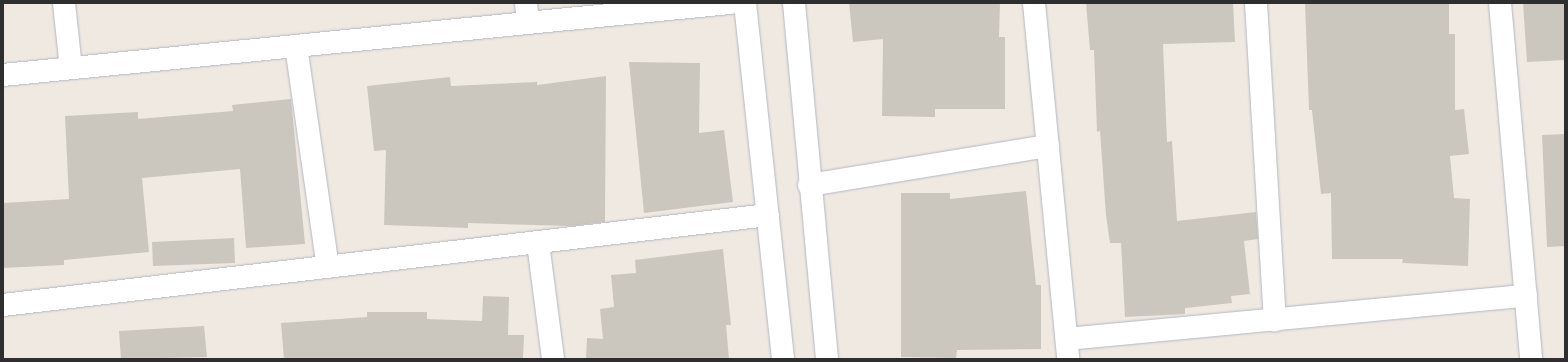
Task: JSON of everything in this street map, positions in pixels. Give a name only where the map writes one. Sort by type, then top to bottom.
[{"type":"street","points":[[64,3],[71,68]]},
{"type":"street","points":[[3,74],[296,46],[527,13],[729,3]]},
{"type":"street","points":[[745,3],[783,359]]},
{"type":"street","points":[[794,3],[809,186],[827,359]]},
{"type":"street","points":[[1034,3],[1068,349],[1275,320],[1526,296]]},
{"type":"street","points":[[1256,3],[1275,320]]},
{"type":"street","points":[[1500,3],[1531,359]]},
{"type":"street","points":[[296,46],[328,267]]},
{"type":"street","points":[[809,186],[1048,146]]},
{"type":"street","points":[[3,305],[768,215]]},
{"type":"street","points":[[538,243],[553,359]]},
{"type":"building","points":[[849,3],[1000,3],[999,37],[1005,37],[1005,109],[935,109],[935,117],[882,116],[883,39],[853,42]]},
{"type":"building","points":[[1086,3],[1233,3],[1235,42],[1163,44],[1167,142],[1172,141],[1177,221],[1256,212],[1258,239],[1244,241],[1250,294],[1231,296],[1232,303],[1185,308],[1185,314],[1125,317],[1121,243],[1110,243],[1106,215],[1100,131],[1097,132],[1094,50],[1090,50]]},
{"type":"building","points":[[1305,3],[1449,3],[1449,34],[1455,34],[1455,110],[1464,109],[1469,154],[1450,156],[1454,198],[1470,199],[1468,266],[1402,263],[1403,259],[1332,259],[1331,193],[1321,194],[1312,110],[1309,110]]},
{"type":"building","points":[[1523,3],[1565,3],[1565,60],[1527,62]]},
{"type":"building","points":[[629,62],[700,63],[699,133],[724,130],[733,202],[644,213]]},
{"type":"building","points":[[606,76],[605,222],[571,226],[468,223],[468,228],[384,225],[386,150],[374,151],[367,86],[450,77],[451,86],[537,82],[537,85]]},
{"type":"building","points":[[291,99],[305,244],[246,248],[240,169],[142,178],[149,252],[64,260],[64,265],[3,268],[3,203],[69,199],[65,116],[138,112],[138,119],[233,111],[232,105]]},
{"type":"building","points":[[1565,134],[1565,246],[1547,247],[1542,135]]},
{"type":"building","points":[[1026,191],[1036,285],[1041,285],[1041,349],[957,350],[956,358],[901,357],[901,193],[950,193],[950,199]]},
{"type":"building","points":[[234,238],[235,263],[153,266],[152,242]]},
{"type":"building","points":[[723,249],[731,325],[726,325],[729,359],[586,359],[587,338],[603,339],[600,309],[614,307],[611,275],[636,273],[635,260]]},
{"type":"building","points":[[483,296],[509,297],[508,335],[524,335],[523,359],[284,359],[281,323],[367,317],[367,312],[427,312],[427,319],[482,321]]},
{"type":"building","points":[[204,326],[207,357],[121,359],[119,331]]}]
